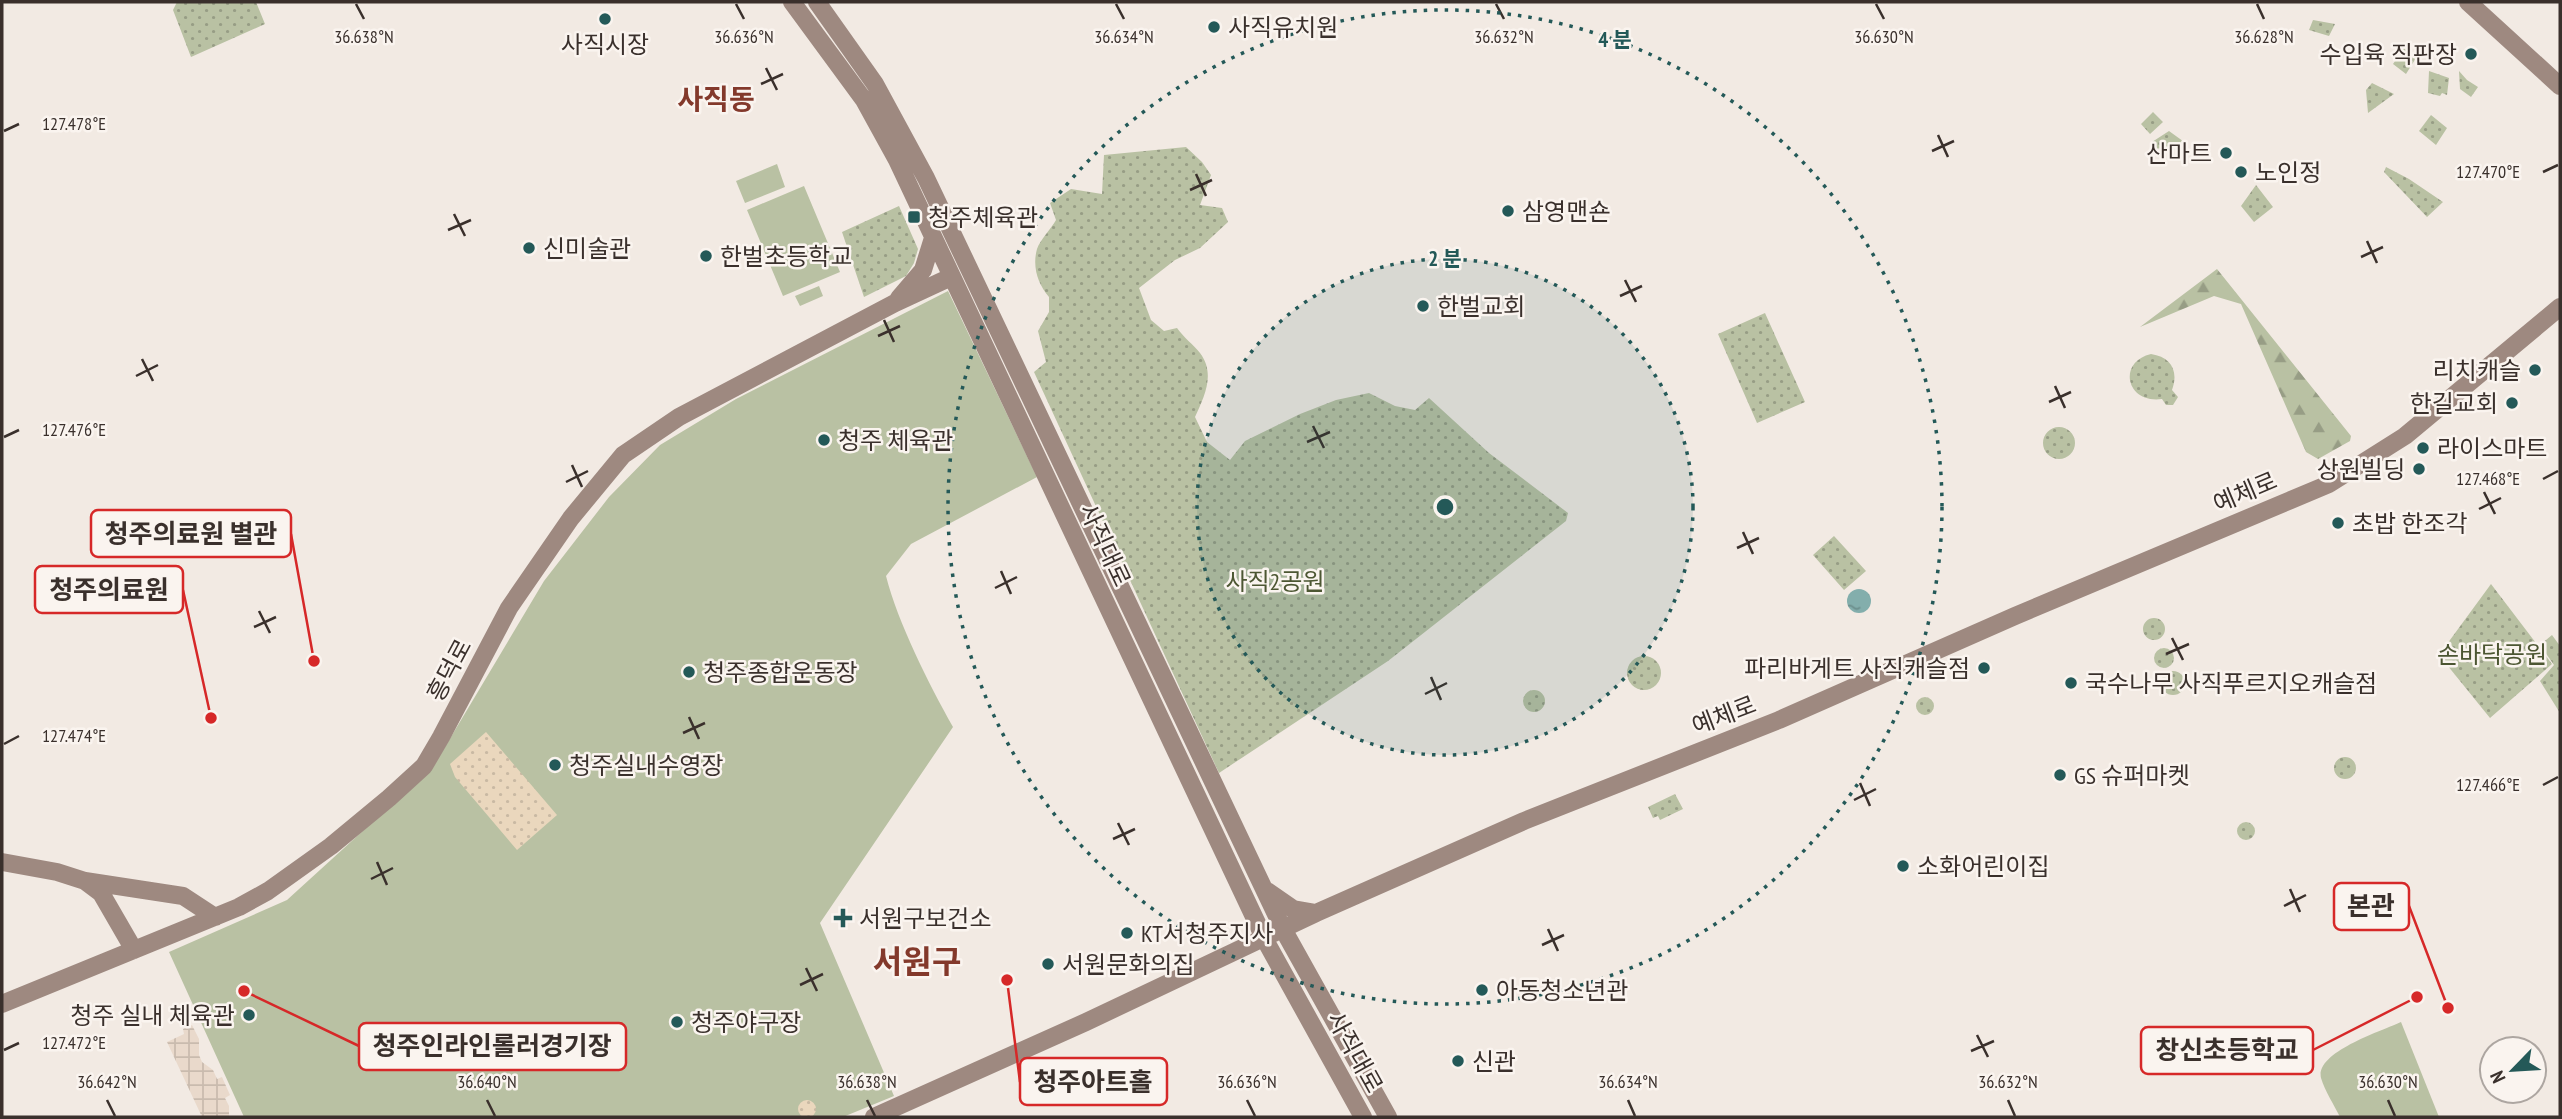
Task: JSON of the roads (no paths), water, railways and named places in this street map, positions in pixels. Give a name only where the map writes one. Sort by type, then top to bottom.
[{"type":"street","name":"사직대로","points":[[792,2],[864,100],[897,160],[1264,938],[1363,1117]]},
{"type":"street","name":"사직대로","points":[[817,2],[875,84],[926,178],[1283,929],[1388,1117]]},
{"type":"street","points":[[2468,2],[2560,86]]},
{"type":"street","points":[[895,303],[923,270],[933,238]]},
{"type":"street","name":"흥덕로","points":[[2,1004],[215,917],[268,891],[297,870],[389,798],[424,766],[442,737],[509,608],[571,518],[623,455],[679,417],[895,303],[951,277]]},
{"type":"street","name":"예체로","points":[[874,1117],[1086,1022],[1317,913],[1543,813],[1779,720],[2014,616],[2329,484],[2405,436],[2560,307]]},
{"type":"street","points":[[2,862],[57,872],[85,881],[183,896],[215,917]]},
{"type":"street","points":[[85,881],[101,893],[134,950]]},
{"type":"street","points":[[1263,887],[1293,909],[1317,913]]},
{"type":"water","points":[[1859,589],[1868,592],[1871,601],[1868,610],[1859,613],[1850,610],[1847,601],[1850,592]]},
{"type":"place","name":"사직시장","points":[[605,19]]},
{"type":"place","name":"사직유치원","points":[[1214,27]]},
{"type":"place","name":"수입육 직판장","points":[[2471,54]]},
{"type":"place","name":"산마트","points":[[2226,153]]},
{"type":"place","name":"노인정","points":[[2241,172]]},
{"type":"place","name":"삼영맨숀","points":[[1508,211]]},
{"type":"place","name":"청주체육관","points":[[914,217]]},
{"type":"place","name":"신미술관","points":[[529,248]]},
{"type":"place","name":"한벌초등학교","points":[[706,256]]},
{"type":"place","name":"한벌교회","points":[[1423,306]]},
{"type":"place","name":"리치캐슬","points":[[2535,370]]},
{"type":"place","name":"한길교회","points":[[2512,403]]},
{"type":"place","name":"청주 체육관","points":[[824,440]]},
{"type":"place","name":"라이스마트","points":[[2423,448]]},
{"type":"place","name":"상원빌딩","points":[[2419,469]]},
{"type":"place","name":"초밥 한조각","points":[[2338,523]]},
{"type":"place","name":"청주의료원 별관","points":[[314,661]]},
{"type":"place","name":"파리바게트 사직캐슬점","points":[[1984,668]]},
{"type":"place","name":"청주종합운동장","points":[[689,672]]},
{"type":"place","name":"국수나무 사직푸르지오캐슬점","points":[[2071,683]]},
{"type":"place","name":"청주의료원","points":[[211,718]]},
{"type":"place","name":"청주실내수영장","points":[[555,765]]},
{"type":"place","name":"GS 슈퍼마켓","points":[[2060,775]]},
{"type":"place","name":"소화어린이집","points":[[1903,866]]},
{"type":"place","name":"서원구보건소","points":[[843,918]]},
{"type":"place","name":"KT서청주지사","points":[[1127,933]]},
{"type":"place","name":"서원문화의집","points":[[1048,964]]},
{"type":"place","name":"청주아트홀","points":[[1007,980]]},
{"type":"place","name":"아동청소년관","points":[[1482,990]]},
{"type":"place","name":"청주인라인롤러경기장","points":[[244,991]]},
{"type":"place","name":"창신초등학교","points":[[2417,997]]},
{"type":"place","name":"본관","points":[[2448,1008]]},
{"type":"place","name":"청주 실내 체육관","points":[[249,1015]]},
{"type":"place","name":"청주야구장","points":[[677,1022]]},
{"type":"place","name":"신관","points":[[1458,1061]]},
{"type":"district","name":"사직동","points":[[716,98]]},
{"type":"district","name":"서원구","points":[[917,961]]},
{"type":"park label","name":"사직2공원","points":[[1275,581]]},
{"type":"park label","name":"손바닥공원","points":[[2492,654]]}]
